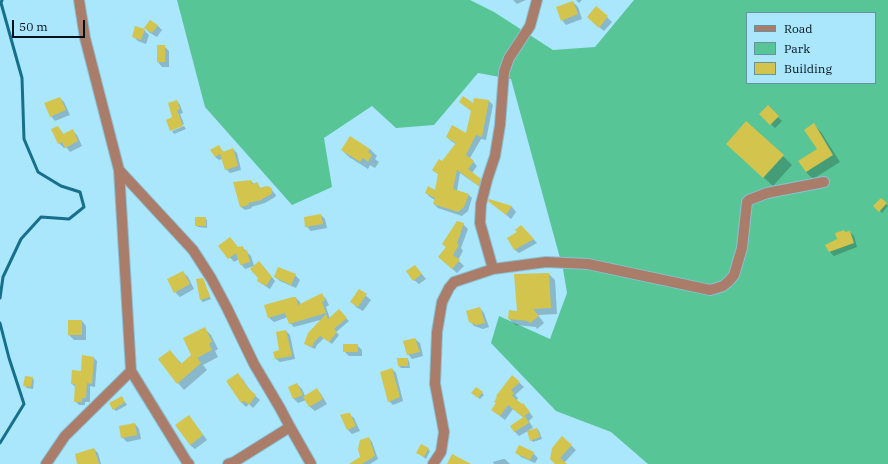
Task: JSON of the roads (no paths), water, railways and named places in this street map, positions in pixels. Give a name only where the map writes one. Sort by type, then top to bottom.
[{"type":"street","points":[[79,0],[85,38],[119,170],[131,371],[189,464]]},
{"type":"street","points":[[493,269],[480,223],[481,204],[495,156],[500,125],[504,72],[509,58],[530,26],[537,0]]},
{"type":"street","points":[[119,170],[193,250],[212,278],[228,308],[254,364],[311,464]]},
{"type":"street","points":[[434,464],[441,452],[444,432],[436,384],[436,332],[442,302],[449,288],[454,282],[493,269],[546,262],[588,264],[710,290],[723,286],[734,275],[742,248],[747,202],[749,200],[767,193],[824,182]]},
{"type":"street","points":[[46,464],[65,436],[131,371]]},
{"type":"street","points":[[232,463],[290,426]]},
{"type":"waterway","points":[[0,298],[3,277],[21,239],[41,217],[69,219],[84,207],[80,192],[61,186],[38,172],[24,139],[22,78],[1,3],[2,0]]},
{"type":"waterway","points":[[0,323],[9,358],[24,404],[0,443]]}]
